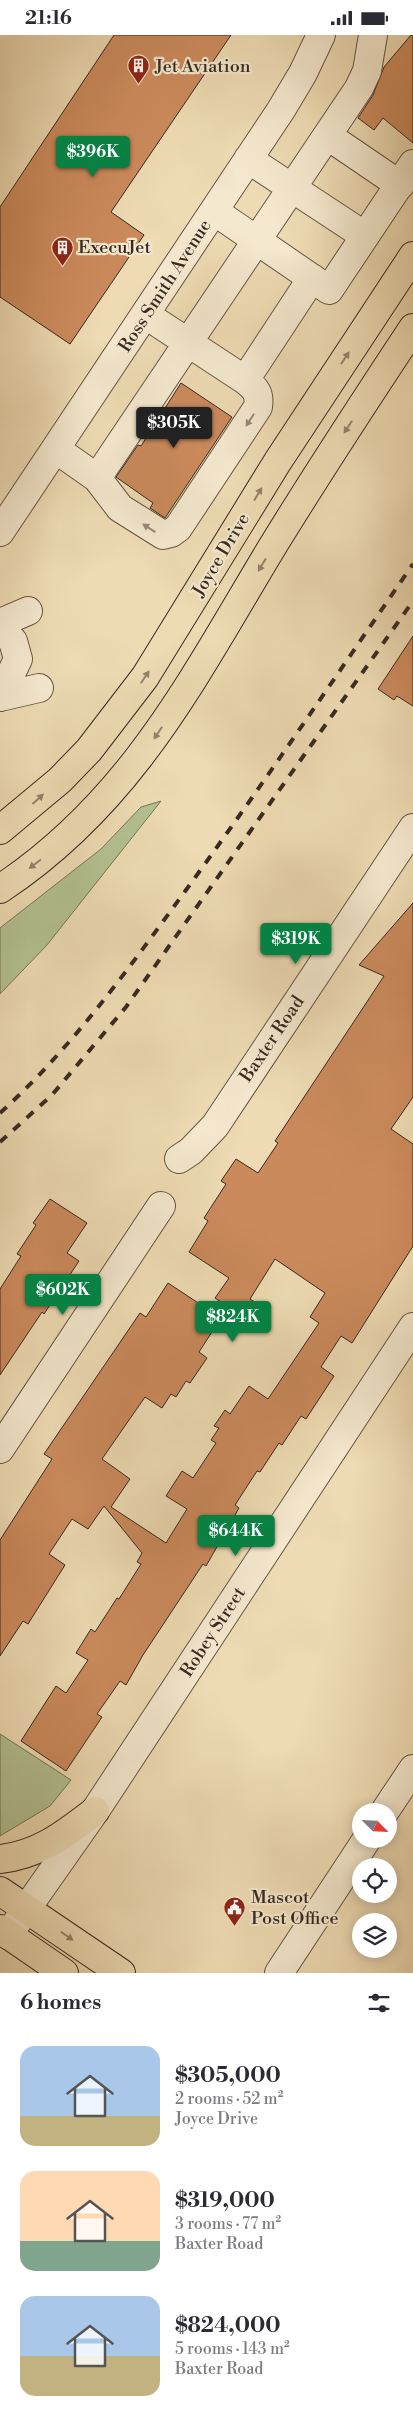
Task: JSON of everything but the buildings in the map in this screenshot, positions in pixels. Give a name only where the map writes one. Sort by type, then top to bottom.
[{"type":"main road","name":"Joyce Drive","points":[[0,830],[41,796],[89,749],[145,677],[278,461],[413,256]]},
{"type":"main road","points":[[0,889],[68,837],[129,773],[154,740],[201,667],[320,470],[413,328]]},
{"type":"main road","points":[[0,1859],[33,1852],[49,1844],[95,1811]]},
{"type":"main road","points":[[0,1891],[120,1973]]},
{"type":"main road","points":[[4,1932],[64,1973]]},
{"type":"street","name":"Ross Smith Avenue","points":[[0,533],[248,159],[303,73],[321,35]]},
{"type":"street","points":[[97,478],[359,88],[367,71],[373,35]]},
{"type":"street","points":[[214,211],[329,290],[406,174],[328,136]]},
{"type":"street","points":[[248,159],[365,236]]},
{"type":"street","points":[[245,380],[312,278]]},
{"type":"street","points":[[56,449],[97,478],[120,508],[162,535],[171,533],[178,528],[258,407],[260,397],[257,390],[245,380],[146,315]]},
{"type":"street","points":[[0,623],[28,611]]},
{"type":"street","points":[[0,629],[13,641],[18,659],[0,697]]},
{"type":"street","points":[[0,697],[39,688]]},
{"type":"street","name":"Baxter Road","points":[[179,1159],[191,1151],[198,1141],[215,1125],[413,828]]},
{"type":"street","points":[[0,1449],[161,1206]]},
{"type":"street","name":"Robey Street","points":[[4,1932],[27,1908],[95,1811],[413,1327]]},
{"type":"street","points":[[390,1803],[413,1769]]},
{"type":"street","points":[[279,1973],[361,1848]]},
{"type":"green space","points":[[161,801],[47,945],[0,994],[0,928],[101,849],[141,807]]},
{"type":"green space","points":[[0,1734],[71,1780],[50,1806],[0,1836]]},
{"type":"railway","points":[[0,1113],[51,1062],[99,1006],[143,949],[301,728],[413,564]]},
{"type":"railway","points":[[0,1142],[52,1095],[126,1007],[413,601]]},
{"type":"place","name":"Jet Aviation","points":[[139,85]]},
{"type":"place","name":"ExecuJet","points":[[62,266]]},
{"type":"place","name":"Mascot Post Office","points":[[235,1926]]}]
